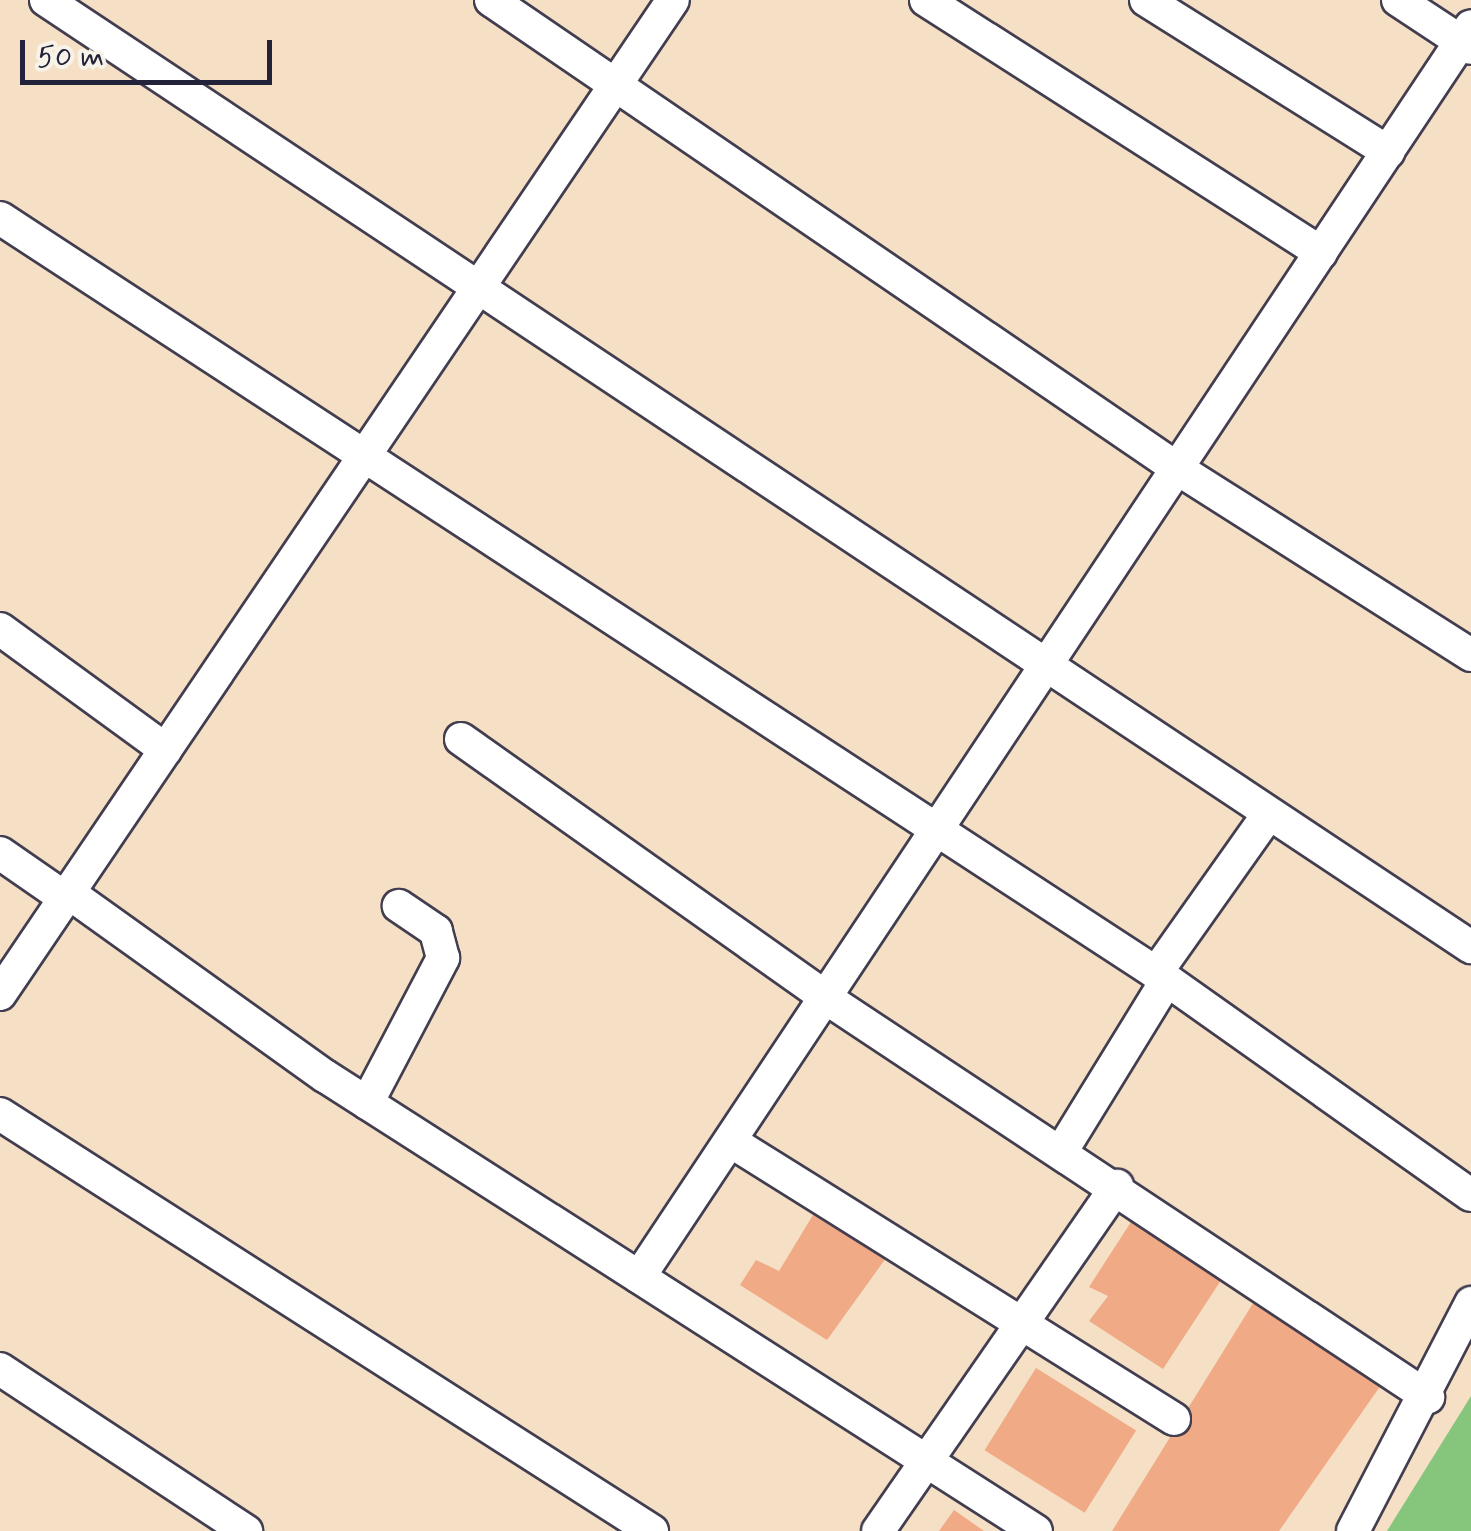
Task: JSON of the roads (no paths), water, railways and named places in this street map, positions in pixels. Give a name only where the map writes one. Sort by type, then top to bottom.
[{"type":"street","points":[[46,0],[470,289],[1038,667],[1471,947]]},
{"type":"street","points":[[492,0],[1178,470],[1471,655]]},
{"type":"street","points":[[0,994],[366,464],[470,289],[618,86],[673,0]]},
{"type":"street","points":[[926,0],[1321,253]]},
{"type":"street","points":[[1146,0],[1388,152]]},
{"type":"street","points":[[639,1278],[735,1144],[829,1000],[930,830],[1038,667],[1178,470],[1467,38],[1398,0]]},
{"type":"street","points":[[0,218],[366,464],[1161,976],[1471,1195]]},
{"type":"street","points":[[0,630],[166,750]]},
{"type":"street","points":[[461,739],[829,1000],[1117,1186],[1428,1398]]},
{"type":"street","points":[[1061,1152],[1161,976],[1267,816]]},
{"type":"street","points":[[0,853],[367,1102],[639,1278],[931,1457],[1036,1531]]},
{"type":"street","points":[[367,1102],[442,958],[436,931],[400,906]]},
{"type":"street","points":[[0,1114],[652,1531]]},
{"type":"street","points":[[735,1144],[1022,1320],[1174,1419]]},
{"type":"street","points":[[878,1531],[1117,1186]]},
{"type":"street","points":[[1354,1531],[1428,1398],[1471,1303]]},
{"type":"street","points":[[0,1369],[246,1531]]}]
